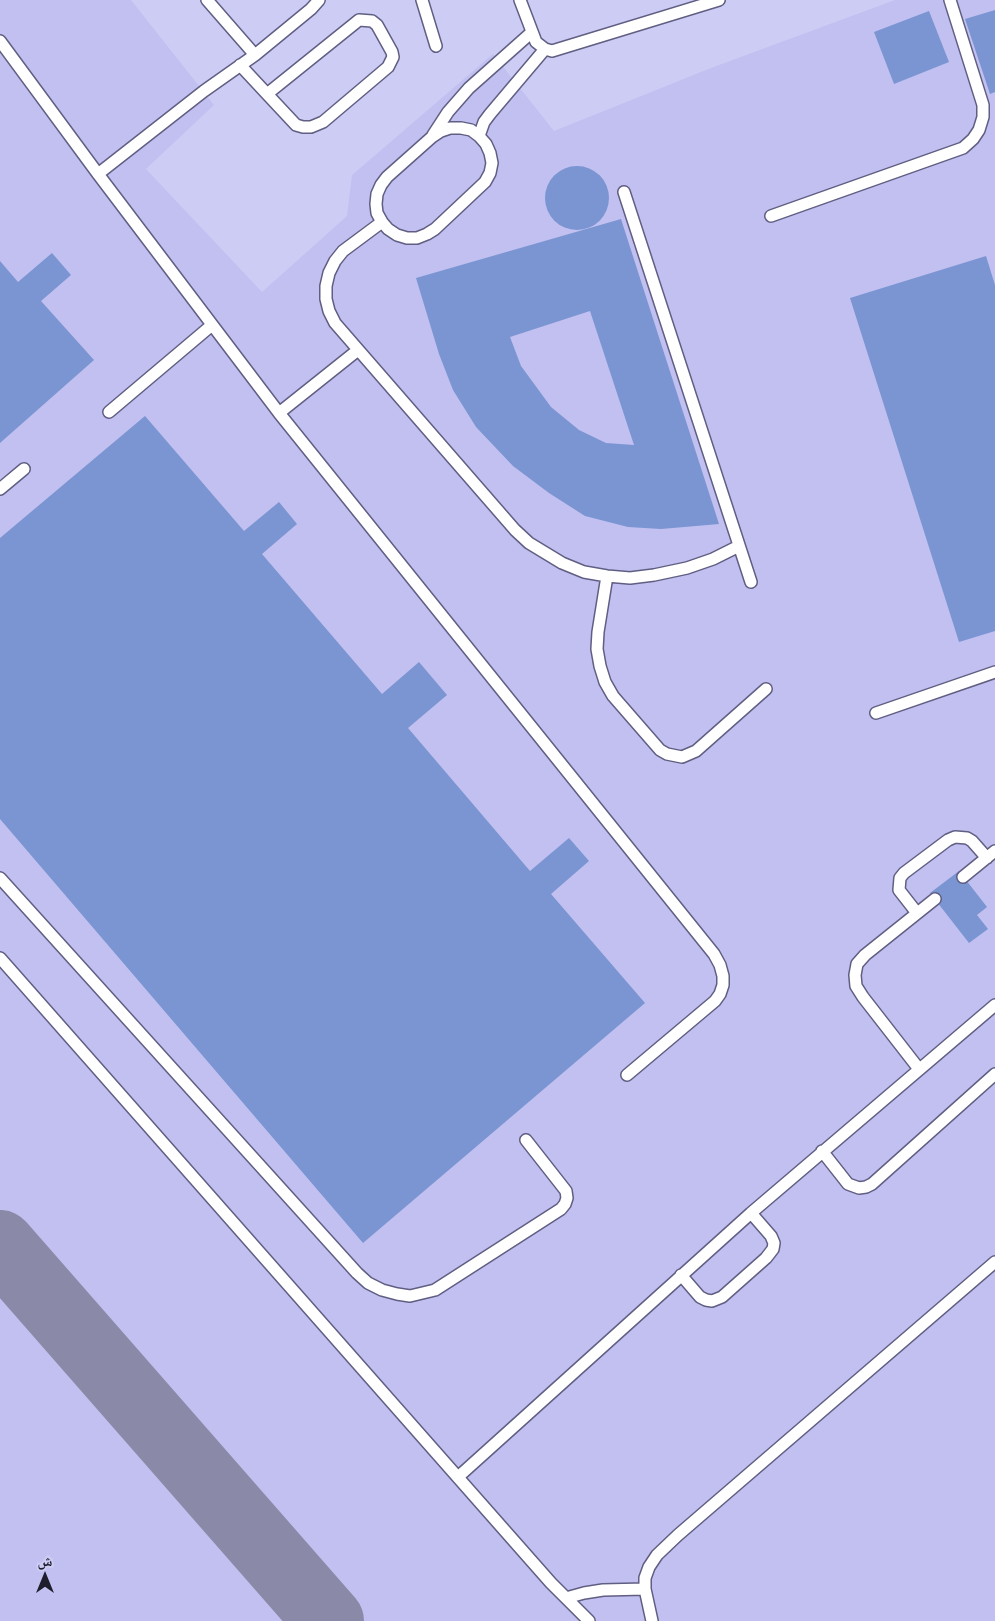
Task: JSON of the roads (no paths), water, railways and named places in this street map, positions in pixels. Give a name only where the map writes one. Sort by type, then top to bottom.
[{"type":"lane","points":[[207,0],[255,55]]},
{"type":"lane","points":[[98,174],[204,91],[255,55],[311,9],[319,0]]},
{"type":"lane","points":[[422,0],[436,46]]},
{"type":"lane","points":[[520,0],[536,42],[545,50],[552,51],[719,0]]},
{"type":"lane","points":[[771,216],[963,148],[973,139],[980,130],[983,106],[950,0]]},
{"type":"lane","points":[[240,65],[267,94],[296,125],[303,127],[317,126],[388,67],[393,57],[392,52],[377,25],[372,21],[359,20],[267,94]]},
{"type":"lane","points":[[432,137],[448,112],[469,88],[532,32]]},
{"type":"lane","points":[[0,41],[278,413],[714,954],[723,976],[723,985],[715,1001],[627,1075]]},
{"type":"lane","points":[[480,136],[484,122],[490,114],[545,50]]},
{"type":"lane","points":[[450,128],[461,128],[471,130],[480,136],[490,153],[492,163],[490,173],[485,182],[435,229],[427,234],[417,238],[407,238],[397,235],[388,229],[382,222],[376,204],[377,194],[387,177],[440,131],[450,128]]},
{"type":"lane","points":[[624,192],[751,582]]},
{"type":"lane","points":[[382,222],[343,251],[335,261],[329,273],[326,286],[326,299],[329,311],[335,323],[358,350],[515,530],[529,543],[562,563],[584,572],[630,578],[654,576],[687,568],[739,546]]},
{"type":"lane","points":[[109,412],[212,325]]},
{"type":"lane","points":[[278,413],[358,350]]},
{"type":"lane","points":[[0,489],[24,469]]},
{"type":"lane","points":[[607,576],[598,632],[597,649],[600,666],[605,682],[613,696],[660,750],[667,754],[682,757],[696,751],[766,689]]},
{"type":"lane","points":[[876,713],[995,672]]},
{"type":"lane","points":[[917,913],[899,890],[900,878],[904,873],[954,837],[967,838],[991,855],[963,877]]},
{"type":"lane","points":[[0,878],[357,1273],[368,1283],[382,1290],[410,1296],[435,1290],[561,1209],[567,1198],[566,1191],[526,1140]]},
{"type":"lane","points":[[919,1069],[863,997],[856,986],[855,975],[858,964],[865,955],[935,899]]},
{"type":"lane","points":[[0,958],[458,1477],[566,1598],[590,1621]]},
{"type":"lane","points":[[458,1477],[751,1213],[995,1004]]},
{"type":"lane","points":[[822,1152],[848,1184],[859,1188],[866,1187],[872,1184],[995,1074]]},
{"type":"lane","points":[[681,1275],[700,1296],[712,1301],[722,1296],[766,1258],[773,1249],[774,1243],[771,1236],[751,1213]]},
{"type":"lane","points":[[652,1621],[645,1589],[645,1578],[649,1567],[657,1555],[995,1262]]},
{"type":"lane","points":[[566,1598],[603,1590],[645,1589]]}]
